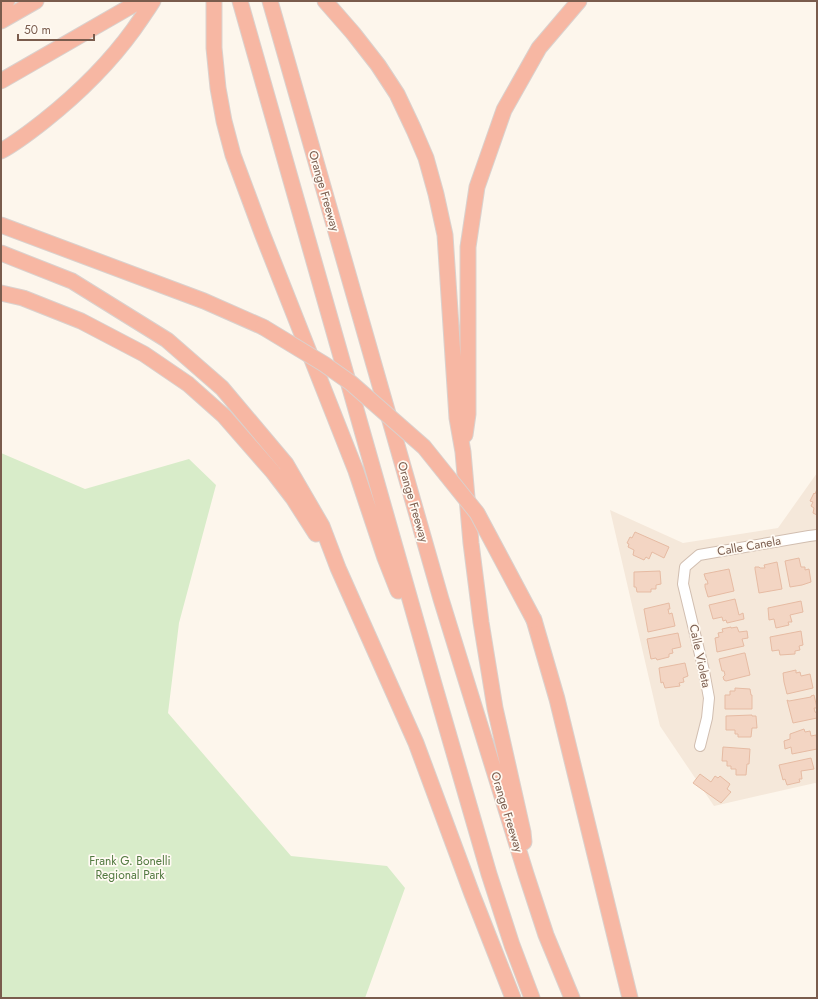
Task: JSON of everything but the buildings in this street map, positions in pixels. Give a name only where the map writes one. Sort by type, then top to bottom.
[{"type":"highway","points":[[1,5],[7,1]]},
{"type":"highway","points":[[1,21],[36,1]]},
{"type":"highway","points":[[1,81],[140,1]]},
{"type":"highway","points":[[1,151],[35,128],[67,103],[98,73],[120,47],[153,1]]},
{"type":"highway","points":[[214,1],[214,48],[218,88],[224,121],[233,155],[262,233],[356,471],[385,558],[434,684]]},
{"type":"highway","points":[[240,1],[489,874],[512,945],[532,998]]},
{"type":"highway","name":"Orange Freeway","points":[[270,1],[441,599],[546,935],[572,998]]},
{"type":"highway","points":[[325,1],[378,65],[397,94],[426,158],[436,194],[445,236],[458,418],[481,622],[495,708],[523,832],[526,874]]},
{"type":"highway","points":[[463,452],[468,414],[468,247],[478,187],[504,110],[539,48],[579,1]]},
{"type":"highway","points":[[1,225],[204,301],[263,327],[352,383],[424,447],[477,513],[534,620],[557,699],[630,998]]},
{"type":"highway","points":[[1,253],[72,281],[167,340],[222,388],[286,464],[322,526],[338,568],[416,743],[472,894],[513,998]]},
{"type":"highway","points":[[1,293],[23,298],[81,321],[144,354],[188,384],[224,416],[273,472],[293,498],[338,568]]},
{"type":"street","name":"Calle Canela","points":[[685,567],[699,555],[801,537],[817,536]]},
{"type":"street","name":"Calle Violeta","points":[[685,567],[683,584],[709,698],[707,718],[700,746]]},
{"type":"shaded area","points":[[817,473],[817,784],[815,783],[714,806],[660,726],[610,510],[683,543],[778,528]]},
{"type":"green space","name":"Frank G. Bonelli Regional Park","points":[[1,453],[85,489],[189,459],[216,485],[179,623],[168,713],[291,856],[387,866],[405,888],[365,998],[1,998]]}]
